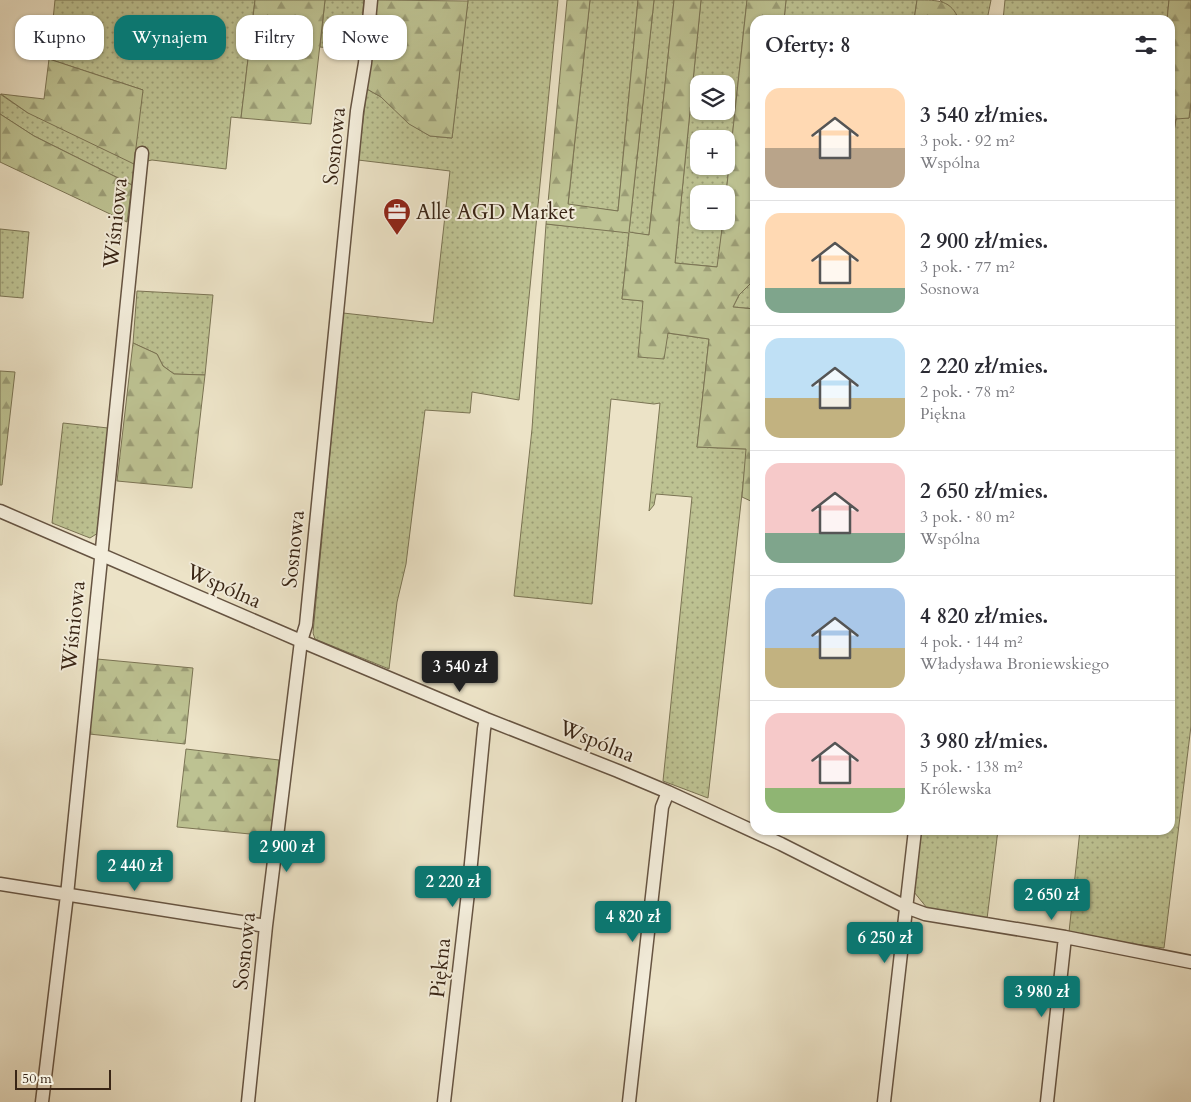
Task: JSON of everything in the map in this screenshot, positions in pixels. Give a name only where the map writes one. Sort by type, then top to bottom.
[{"type":"street","name":"Sosnowa","points":[[248,1102],[266,926],[301,642],[306,624],[357,111],[365,63],[371,0]]},
{"type":"street","name":"Wiśniowa","points":[[42,1102],[67,895],[142,153]]},
{"type":"street","name":"Wspólna","points":[[0,511],[301,642],[486,719],[618,770],[750,830]]},
{"type":"street","name":"Piękna","points":[[444,1102],[486,719]]},
{"type":"street","points":[[629,1102],[662,807],[668,792]]},
{"type":"street","name":"Wspólna","points":[[761,835],[906,907],[925,914],[1191,962]]},
{"type":"street","points":[[884,1102],[913,835]]},
{"type":"street","points":[[0,884],[266,926]]},
{"type":"street","points":[[1047,1102],[1065,938]]},
{"type":"green space","points":[[55,0],[255,0],[253,15],[236,15],[236,60],[248,60],[241,118],[231,117],[226,169],[152,160],[134,164],[132,185],[34,136],[0,114],[0,94],[28,113],[143,90],[52,60],[104,60],[104,15],[53,15]]},
{"type":"green space","points":[[255,0],[325,0],[311,124],[241,118],[248,60],[313,60],[313,15],[253,15]]},
{"type":"green space","points":[[325,0],[364,0],[363,15],[323,15]]},
{"type":"green space","points":[[376,0],[468,1],[452,138],[430,136],[409,124],[381,97],[367,89],[370,60],[407,60],[407,15],[374,15]]},
{"type":"green space","points":[[468,0],[558,0],[519,400],[472,392],[470,413],[425,410],[406,564],[397,602],[389,669],[315,639],[313,633],[343,313],[433,323],[450,171],[358,160],[367,89],[381,97],[410,124],[430,136],[452,138]]},
{"type":"green space","points":[[567,0],[590,0],[568,204],[618,211],[638,0],[654,0],[629,232],[649,235],[674,0],[701,0],[694,75],[690,75],[690,111],[675,263],[717,267],[722,230],[735,230],[735,185],[727,185],[728,175],[735,175],[735,130],[733,130],[747,0],[786,0],[784,15],[750,15],[750,284],[739,295],[733,307],[750,309],[750,501],[742,497],[746,449],[697,447],[709,339],[668,333],[664,359],[638,357],[643,301],[622,299],[629,233],[546,224]]},
{"type":"green space","points":[[590,0],[638,0],[618,211],[568,205]]},
{"type":"green space","points":[[654,0],[674,0],[649,235],[629,233],[622,299],[643,301],[667,333],[709,339],[697,447],[747,449],[708,798],[663,781],[692,497],[656,494],[654,505],[649,511],[660,403],[611,399],[592,604],[514,596],[532,429],[546,224],[629,232]]},
{"type":"green space","points":[[701,0],[747,0],[735,111],[735,75],[694,75]]},
{"type":"green space","points":[[786,0],[917,0],[915,15],[784,15]]},
{"type":"green space","points":[[917,0],[932,0],[948,5],[957,15],[915,15]]},
{"type":"green space","points":[[940,0],[991,0],[988,15],[957,15]]},
{"type":"green space","points":[[1005,0],[1169,0],[1168,15],[1004,15]]},
{"type":"green space","points":[[1169,0],[1191,0],[1191,102],[1189,118],[1176,119],[1175,125],[1175,15],[1168,15]]},
{"type":"green space","points":[[323,19],[323,47],[320,47]]},
{"type":"green space","points":[[49,60],[143,90],[134,164],[28,113],[1,94],[44,99]]},
{"type":"green space","points":[[1191,102],[1191,726],[1164,948],[1069,932],[1079,835],[1175,835],[1175,125],[1176,118],[1189,118]]},
{"type":"green space","points":[[690,111],[690,120],[734,120],[733,130],[690,130],[690,175],[728,175],[727,185],[690,185],[690,230],[722,230],[718,267],[675,263]]},
{"type":"green space","points":[[0,114],[34,136],[132,185],[127,222],[0,162]]},
{"type":"green space","points":[[0,229],[29,232],[23,298],[0,296]]},
{"type":"green space","points":[[750,284],[750,309],[733,307],[739,295]]},
{"type":"green space","points":[[137,291],[213,295],[205,375],[174,374],[163,366],[157,354],[133,343]]},
{"type":"green space","points":[[133,343],[157,354],[163,366],[174,374],[205,375],[192,488],[117,481]]},
{"type":"green space","points":[[0,371],[15,372],[2,485],[0,485]]},
{"type":"green space","points":[[63,423],[108,428],[98,533],[90,538],[52,523]]},
{"type":"green space","points":[[97,659],[193,668],[185,744],[89,734]]},
{"type":"green space","points":[[186,749],[279,760],[271,836],[177,827]]},
{"type":"green space","points":[[920,835],[997,835],[987,919],[927,908],[914,892]]},
{"type":"place","name":"Alle AGD Market","points":[[397,236]]}]
